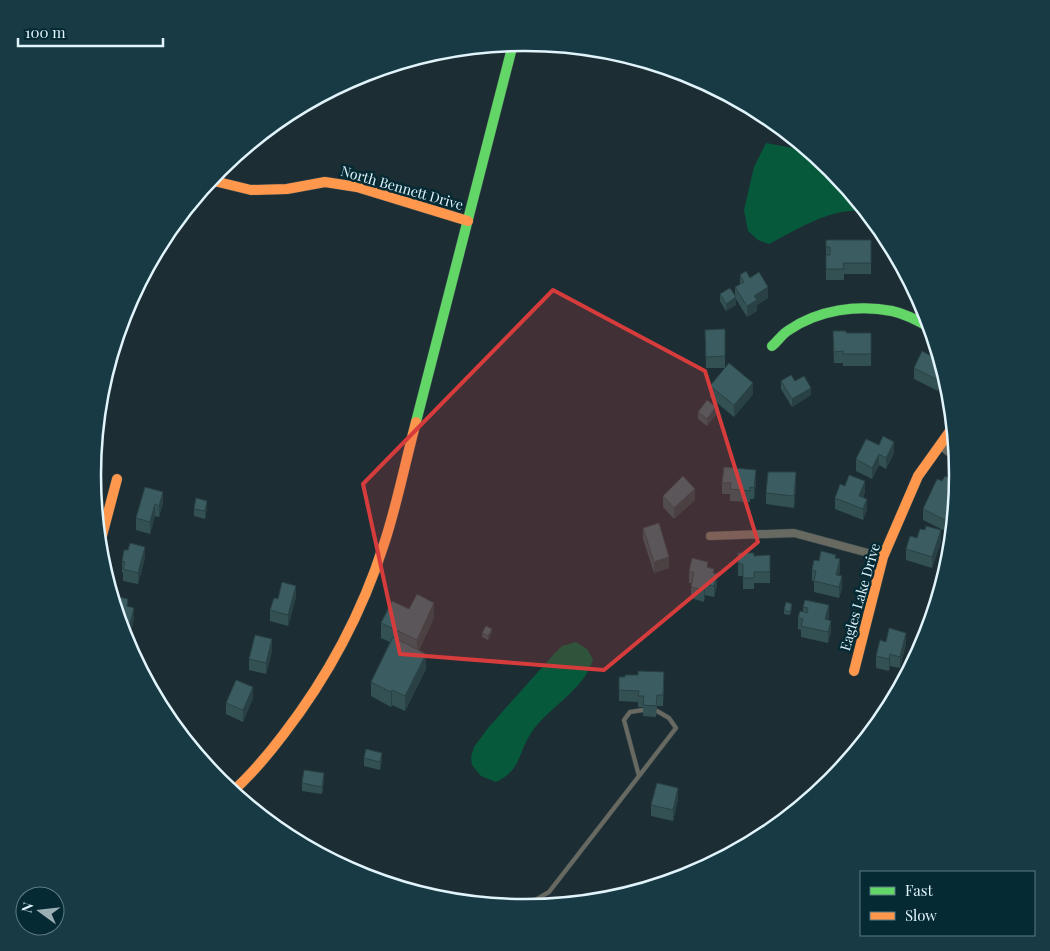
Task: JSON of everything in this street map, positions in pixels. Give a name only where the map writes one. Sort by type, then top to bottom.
[{"type":"main road","points":[[237,787],[253,772],[292,724],[317,688],[368,591],[385,542],[512,51]]},
{"type":"main road","name":"North Bennett Drive","points":[[219,182],[251,190],[287,189],[325,182],[357,187],[468,221]]},
{"type":"main road","points":[[772,346],[791,328],[830,312],[863,308],[892,311],[921,322]]},
{"type":"main road","name":"Eagles Lake Drive","points":[[854,671],[883,557],[918,476],[947,435]]},
{"type":"main road","points":[[104,528],[116,479]]},
{"type":"street","points":[[940,445],[948,452]]},
{"type":"street","points":[[710,536],[794,533],[883,557]]},
{"type":"lane","points":[[639,776],[624,720],[630,712],[643,710]]},
{"type":"lane","points":[[536,900],[549,892],[676,728],[669,718],[657,711]]},
{"type":"highlighted area","points":[[553,290],[705,371],[758,542],[604,670],[400,654],[363,484]]},
{"type":"shaded area","points":[[766,143],[794,148],[825,176],[857,211],[829,215],[769,244],[758,240],[748,231],[744,210],[754,167]]},
{"type":"shaded area","points":[[576,642],[587,649],[593,659],[582,680],[538,724],[531,733],[515,767],[510,772],[496,782],[481,776],[472,765],[471,757],[474,747],[488,728],[555,653],[562,646]]},
{"type":"building","points":[[826,240],[871,240],[871,263],[843,263],[844,269],[826,269],[826,255],[830,255],[830,247],[826,247]]},
{"type":"building","points":[[746,271],[750,278],[759,272],[768,287],[754,296],[757,300],[747,306],[735,287],[744,282],[740,275]]},
{"type":"building","points":[[730,288],[736,297],[726,304],[720,294]]},
{"type":"building","points":[[725,329],[725,356],[706,357],[705,330]]},
{"type":"building","points":[[833,331],[871,333],[871,354],[843,354],[843,351],[834,352]]},
{"type":"building","points":[[922,351],[932,357],[938,380],[938,380],[914,368]]},
{"type":"building","points":[[729,363],[753,383],[734,405],[710,386]]},
{"type":"building","points":[[791,375],[795,381],[804,376],[811,388],[792,399],[781,381]]},
{"type":"building","points":[[707,400],[716,407],[707,419],[698,412]]},
{"type":"building","points":[[883,436],[894,442],[886,458],[879,454],[872,468],[856,459],[866,439],[879,445]]},
{"type":"building","points":[[724,467],[756,470],[754,488],[750,487],[750,491],[730,489],[731,483],[722,483]]},
{"type":"building","points":[[768,472],[796,472],[794,496],[766,493]]},
{"type":"building","points":[[849,475],[865,481],[859,496],[867,499],[863,509],[835,498],[840,484],[845,486]]},
{"type":"building","points":[[683,476],[695,489],[674,508],[663,496]]},
{"type":"building","points":[[945,476],[949,478],[947,515],[945,520],[923,509],[937,479],[942,481]]},
{"type":"building","points":[[145,487],[163,492],[159,506],[155,504],[150,522],[136,518]]},
{"type":"building","points":[[196,498],[207,501],[205,511],[194,509]]},
{"type":"building","points":[[659,523],[669,557],[654,562],[643,528]]},
{"type":"building","points":[[926,526],[941,530],[932,557],[906,549],[910,536],[917,538],[920,529],[925,530]]},
{"type":"building","points":[[130,543],[145,547],[138,573],[123,569],[125,562],[122,561],[124,550],[128,550]]},
{"type":"building","points":[[821,551],[836,555],[835,558],[840,559],[836,575],[842,576],[839,587],[814,581],[816,571],[812,570],[814,560],[819,561]]},
{"type":"building","points":[[738,553],[754,553],[754,556],[770,555],[770,572],[754,572],[754,578],[743,578],[743,564],[738,564]]},
{"type":"building","points":[[692,558],[708,562],[707,567],[714,569],[713,573],[717,574],[714,586],[705,584],[704,590],[691,587],[694,573],[689,571]]},
{"type":"building","points":[[282,582],[296,586],[288,615],[270,610],[274,598],[278,599]]},
{"type":"building","points":[[417,594],[434,603],[417,640],[381,623],[392,601],[409,609]]},
{"type":"building","points":[[119,597],[128,599],[127,606],[134,608],[130,623],[127,623]]},
{"type":"building","points":[[805,600],[829,605],[825,619],[831,621],[828,632],[801,626],[803,619],[798,618],[800,611],[807,613],[808,608],[803,607]]},
{"type":"building","points":[[786,602],[792,604],[790,612],[784,610]]},
{"type":"building","points":[[486,626],[492,629],[488,636],[482,633]]},
{"type":"building","points":[[889,628],[906,633],[900,657],[890,654],[889,659],[876,656],[880,640],[886,642]]},
{"type":"building","points":[[255,635],[272,639],[266,663],[249,659]]},
{"type":"building","points":[[393,637],[426,654],[405,696],[392,690],[391,692],[371,682]]},
{"type":"building","points":[[638,671],[664,672],[663,695],[657,695],[656,706],[643,705],[644,696],[638,696],[639,691],[619,690],[619,677],[638,675]]},
{"type":"building","points":[[236,680],[253,687],[243,710],[226,703]]},
{"type":"building","points":[[366,749],[382,753],[380,762],[364,758]]},
{"type":"building","points":[[304,770],[324,773],[322,787],[302,783]]},
{"type":"building","points":[[657,783],[678,788],[673,810],[651,805]]},
{"type":"traffic: fast","points":[[416,422],[511,51]]},
{"type":"traffic: fast","points":[[772,346],[800,323],[825,313],[839,310],[879,309],[892,311],[920,322]]},
{"type":"traffic: slow","points":[[219,182],[251,190],[287,189],[325,182],[357,187],[468,221]]},
{"type":"traffic: slow","points":[[238,787],[265,758],[299,713],[328,668],[354,620],[375,570],[389,529],[416,422]]},
{"type":"traffic: slow","points":[[854,671],[883,557],[918,476],[947,435]]},
{"type":"traffic: slow","points":[[104,529],[117,479]]}]
